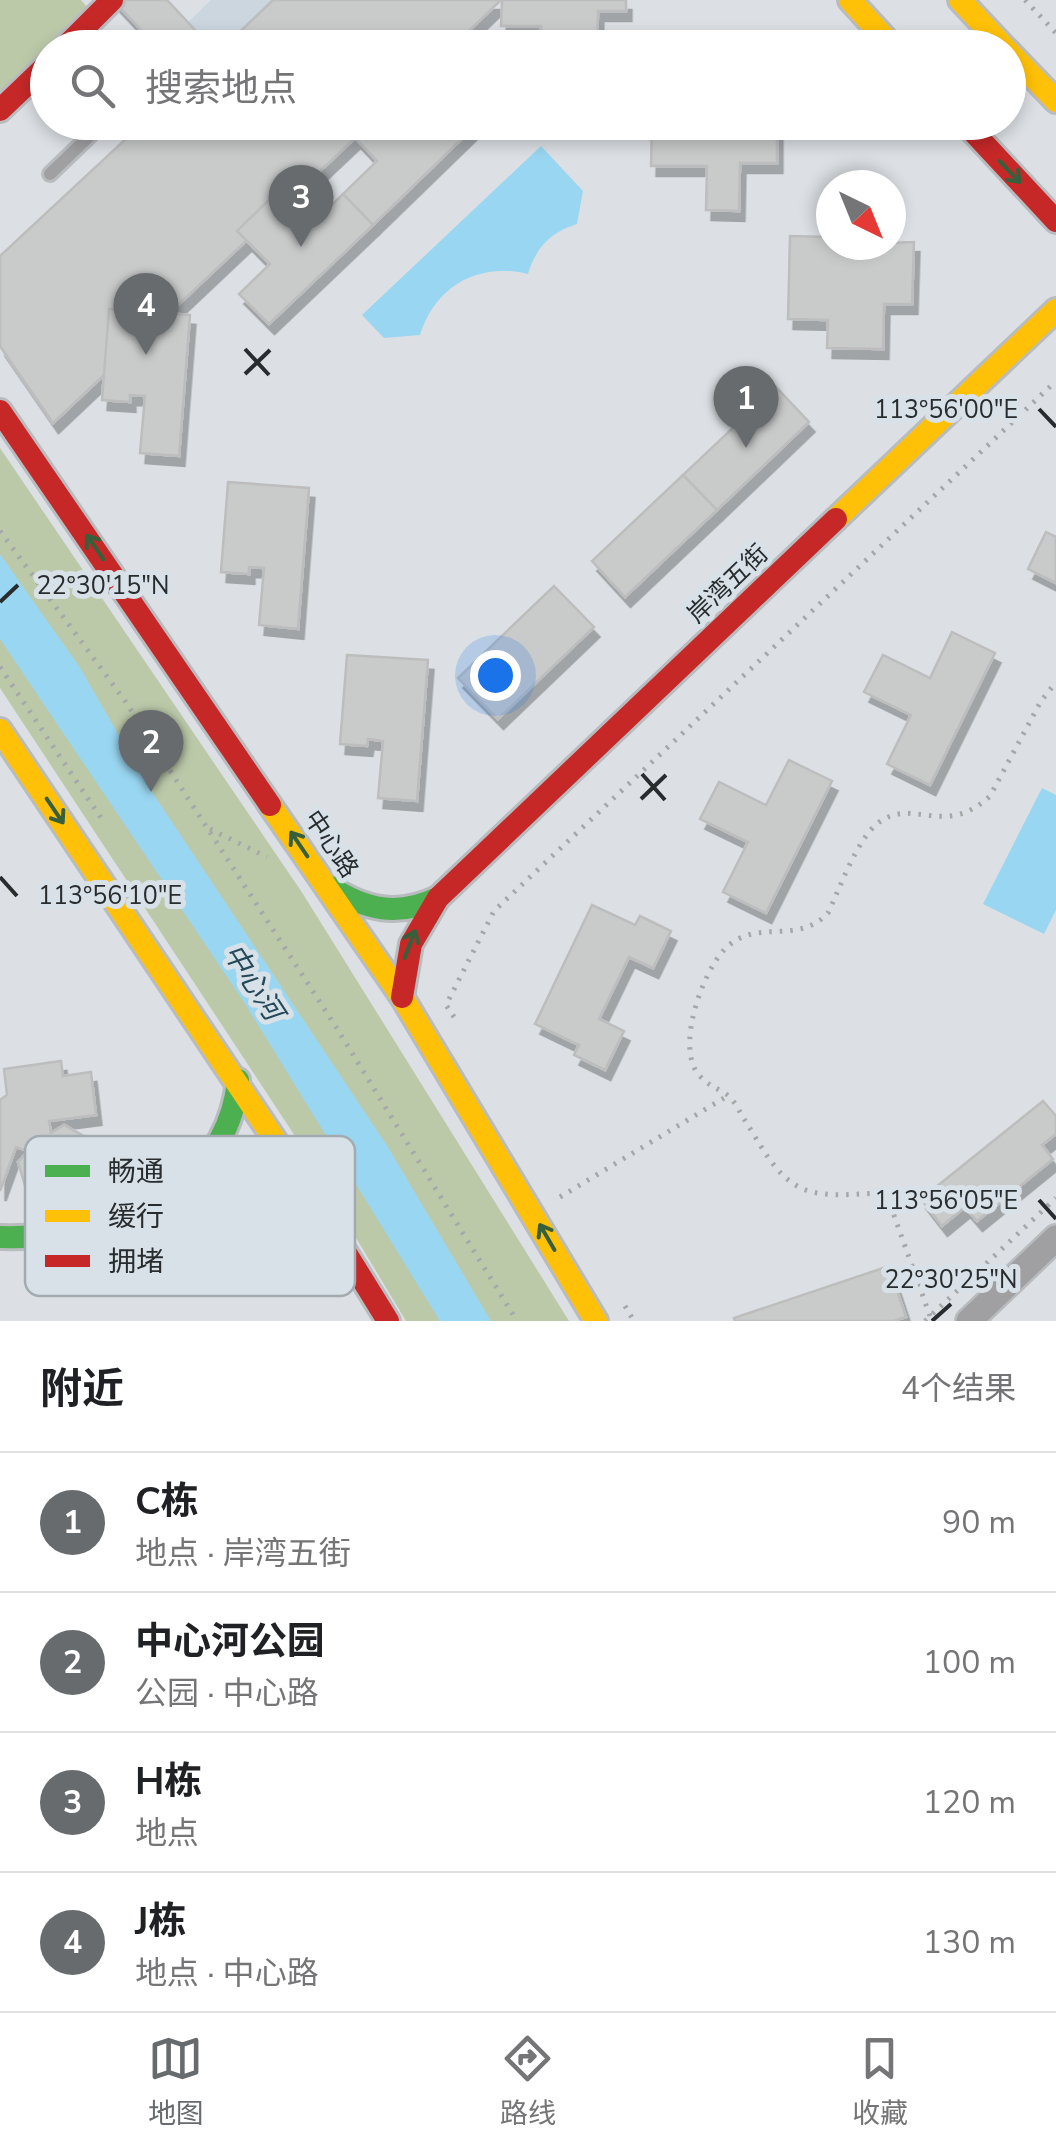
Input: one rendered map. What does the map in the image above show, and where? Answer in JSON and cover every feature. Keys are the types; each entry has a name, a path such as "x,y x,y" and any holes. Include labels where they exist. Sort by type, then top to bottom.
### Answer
{"main road":[{"path":"82,30 112,0"},
{"path":"850,0 878,30"},
{"path":"960,0 989,30"},
{"path":"1026,70 1056,102"},
{"path":"0,110 30,81"},
{"path":"981,140 1056,221"},
{"name":"岸湾五街","path":"438,898 1056,310"},
{"name":"中心路","path":"0,411 402,998 596,1321"},
{"path":"0,730 275,1136"},
{"path":"327,886 370,909 392,912 421,908 438,898"},
{"path":"402,998 404,960 410,941 438,898"},
{"path":"226,1136 233,1121 238,1080"},
{"path":"0,1238 25,1237"},
{"path":"355,1266 388,1321"}],"street":[{"path":"969,1321 1056,1238"}],"lane":[{"path":"50,174 85,140"}],"path":[{"path":"1025,0 1056,33"},
{"path":"456,1021 446,1005 494,911 1056,381"},
{"path":"0,531 125,700 336,1027 517,1321"},
{"path":"1056,682 1041,702 998,784 980,805 954,816 902,813 878,823 862,843 828,913 820,921 802,931 756,932 731,943 714,963 690,1024 688,1050 698,1074 729,1096 777,1169 798,1187 826,1196 886,1193 928,1319 1056,1198"},
{"path":"569,1212 560,1197 729,1096"},
{"path":"624,1306 634,1321"}],"shaded area":[{"path":"211,0 501,0 469,30 180,30"}],"green space":[{"path":"0,0 81,0 87,7 64,30 30,30 30,64 0,94"},
{"path":"0,448 303,894 569,1321 406,1321 355,1236 355,1136 295,1136 0,688"}],"water":[{"path":"541,146 583,191 577,224 546,242 528,274 510,271 476,275 436,303 420,335 384,338 362,315"},
{"name":"中心河","path":"0,554 79,666 150,789 388,1147 491,1321 440,1321 355,1183 355,1136 326,1136 244,1002 0,639"},
{"path":"1042,788 1056,795 1056,910 1044,934 983,904"}],"building":[{"path":"113,0 167,0 195,30 141,30"},
{"path":"273,0 501,0 470,30 242,30"},
{"path":"502,0 626,0 626,11 598,11 597,30 501,26"},
{"path":"125,140 353,140 53,423 0,346 0,256"},
{"path":"357,140 461,140 373,225 343,194 377,161"},
{"path":"652,140 777,140 777,163 740,163 739,211 706,210 707,166 651,166"},
{"path":"276,193 309,227 343,194 373,225 269,324 239,294 270,264 237,231"},
{"path":"790,236 816,237 816,260 906,260 906,242 914,242 912,304 884,304 883,349 827,348 828,320 788,319"},
{"path":"109,309 190,315 179,456 140,453 145,396 130,395 130,402 102,400"},
{"path":"776,387 809,422 717,510 683,475"},
{"path":"683,475 717,510 625,597 592,561"},
{"path":"228,482 309,488 298,629 259,625 264,568 249,567 249,574 221,572"},
{"path":"1046,532 1056,537 1056,583 1028,569"},
{"path":"554,586 594,627 498,719 458,678"},
{"path":"952,632 995,653 930,785 887,764 911,715 864,692 883,655 930,678"},
{"path":"347,655 428,660 417,801 378,798 383,741 368,739 367,746 340,744"},
{"path":"789,760 832,781 766,913 723,892 748,842 700,819 719,782 766,805"},
{"path":"592,905 635,925 640,916 671,931 653,968 629,957 599,1019 624,1031 605,1070 574,1055 579,1045 535,1024"},
{"path":"61,1061 63,1076 91,1072 96,1115 49,1121 51,1133 64,1125 84,1136 25,1136 25,1150 16,1147 0,1191 0,1100 7,1095 4,1069"},
{"path":"1043,1101 1056,1116 1056,1134 1042,1145 1053,1159 977,1221 965,1207 942,1226 921,1199"},
{"path":"25,1154 25,1186 18,1162"},
{"path":"889,1266 906,1317 893,1321 735,1321 734,1318"}],"traffic: fast":[{"path":"330,887 356,901 382,908 409,908 438,898"},
{"path":"222,1136 232,1112 238,1080"},
{"path":"0,1237 25,1236"}],"traffic: slow":[{"path":"850,0 878,30"},
{"path":"960,0 988,30"},
{"path":"1026,70 1056,101"},
{"path":"836,519 1056,310"},
{"path":"0,730 272,1136"},
{"path":"270,805 402,997 596,1321"}],"traffic: jam":[{"path":"82,30 112,0"},
{"path":"0,110 30,81"},
{"path":"981,140 1056,221"},
{"path":"0,411 270,805"},
{"path":"402,997 411,944 438,898 836,519"},
{"path":"355,1268 388,1321"}],"place":[{"name":"H栋","path":"301,247"},
{"name":"J栋","path":"146,355"},
{"name":"C栋","path":"746,448"},
{"name":"中心河公园","path":"151,792"}]}
